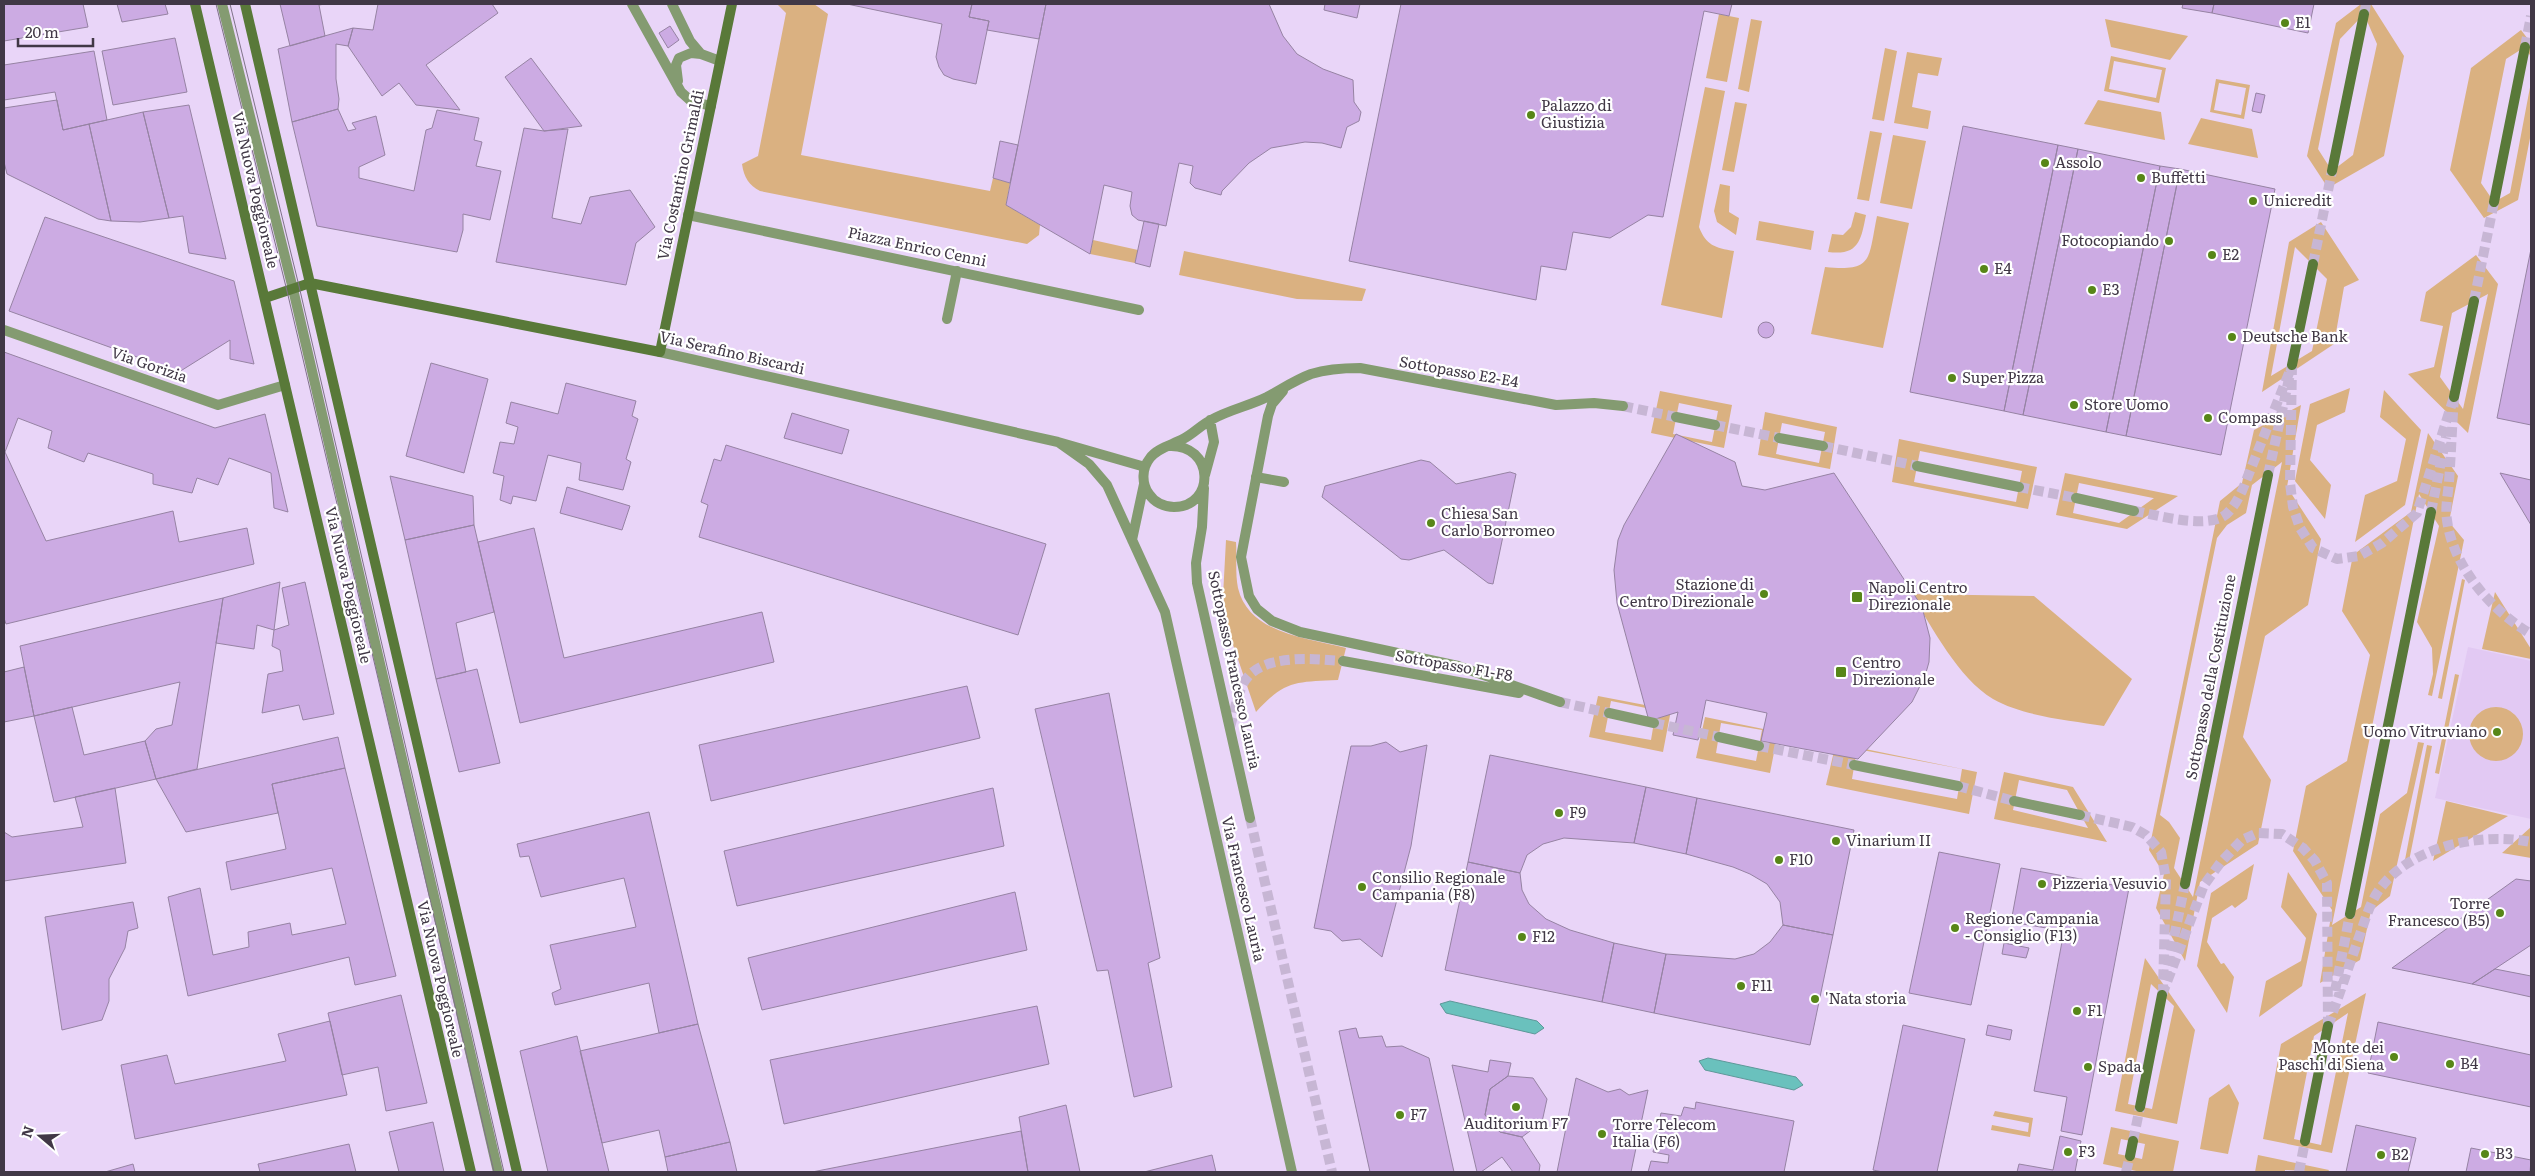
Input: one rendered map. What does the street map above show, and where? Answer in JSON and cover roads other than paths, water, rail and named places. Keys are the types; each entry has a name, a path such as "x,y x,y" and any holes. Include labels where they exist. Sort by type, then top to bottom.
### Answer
{"main road":[{"name":"Via Nuova Poggioreale","path":"195,4 471,1172"},
{"name":"Via Nuova Poggioreale","path":"245,4 517,1172"},
{"name":"Via Costantino Grimaldi","path":"660,352 732,4"},
{"path":"2332,171 2364,14"},
{"path":"2494,202 2525,47"},
{"path":"2292,365 2313,264"},
{"path":"265,298 310,283"},
{"name":"Via Serafino Biscardi","path":"310,283 660,352"},
{"path":"2454,398 2474,301"},
{"name":"Sottopasso della Costituzione","path":"2185,884 2268,475"},
{"path":"2350,914 2431,512"},
{"path":"2140,1107 2162,996"},
{"path":"2305,1141 2328,1026"},
{"path":"2130,1156 2133,1141"}],"street":[{"path":"222,4 293,289 498,1172"},
{"path":"632,4 681,92 691,101 711,106"},
{"path":"672,4 690,41 701,54"},
{"path":"681,92 676,65 678,58 691,53 701,54 720,61"},
{"name":"Piazza Enrico Cenni","path":"688,215 1139,310"},
{"path":"948,319 958,271"},
{"name":"Via Gorizia","path":"4,330 218,406 285,385"},
{"name":"Via Serafino Biscardi","path":"660,352 1058,442 1145,466"},
{"name":"Sottopasso E2-E4","path":"1168,446 1184,438 1210,420 1266,397 1312,374 1338,368 1360,368 1556,405 1623,406"},
{"path":"1284,482 1256,477 1272,404 1293,382"},
{"path":"1676,417 1715,425"},
{"path":"1144,483 1154,500 1163,506 1173,508 1193,502 1204,480 1214,442 1210,420"},
{"path":"1779,438 1823,446"},
{"name":"Via Francesco Lauria","path":"1058,442 1089,464 1106,484 1165,612 1292,1172"},
{"path":"1132,540 1144,483 1145,466 1150,457 1168,446 1186,448 1193,452 1204,467 1204,480"},
{"path":"1917,466 2019,487"},
{"name":"Sottopasso F1-F8","path":"1256,477 1241,557 1249,596 1257,609 1272,621 1300,632 1458,666 1560,702 1343,661"},
{"name":"Sottopasso Francesco Lauria","path":"1204,480 1202,527 1196,563 1197,584 1250,818"},
{"path":"2076,498 2134,511"},
{"path":"1609,713 1654,723"},
{"path":"1719,737 1759,746"},
{"path":"1854,765 1958,786"},
{"path":"2014,801 2080,815"}],"tunnel":[{"path":"2364,14 2366,4"},
{"path":"2525,47 2531,16"},
{"path":"2313,264 2332,171"},
{"path":"2474,301 2494,202"},
{"path":"2292,365 2290,483 2293,507 2300,528 2313,548 2337,559 2359,556 2382,543 2417,513 2454,397"},
{"path":"2268,475 2292,365"},
{"path":"2134,511 2189,521 2211,520 2227,514 2242,491 2289,373"},
{"path":"2454,397 2446,511 2451,537 2466,571 2477,586 2502,613 2531,634"},
{"path":"1623,406 1676,417"},
{"path":"1715,425 1779,438"},
{"path":"2431,512 2446,437"},
{"path":"1823,446 1917,466"},
{"path":"2019,487 2076,498"},
{"path":"1230,727 1242,686 1249,675 1260,667 1287,660 1317,659 1343,661"},
{"path":"1560,702 1609,713"},
{"path":"1654,723 1719,737"},
{"path":"1759,746 1854,765"},
{"path":"1958,786 2014,801"},
{"path":"2080,815 2132,827 2146,835 2161,852 2166,879 2163,988"},
{"path":"1250,818 1332,1172"},
{"path":"2162,995 2204,885 2221,862 2242,840 2258,833 2282,834 2303,848 2315,861 2327,883 2328,1026"},
{"path":"2328,1026 2375,896 2392,875 2428,853 2469,841 2511,839 2531,842"},
{"path":"2162,995 2185,884"},
{"path":"2335,991 2350,914"},
{"path":"2133,1141 2140,1107"},
{"path":"2299,1172 2305,1141"},
{"path":"2126,1172 2130,1156"}],"tram line":[{"path":"216,4 287,291 494,1172"},
{"path":"230,4 299,286 504,1172"}],"place":[{"name":"E1","path":"2285,23"},
{"name":"Palazzo di Giustizia","path":"1531,115"},
{"name":"Assolo","path":"2045,163"},
{"name":"Buffetti","path":"2141,178"},
{"name":"Unicredit","path":"2253,201"},
{"name":"Fotocopiando","path":"2169,241"},
{"name":"E2","path":"2212,255"},
{"name":"E4","path":"1984,269"},
{"name":"E3","path":"2092,290"},
{"name":"Deutsche Bank","path":"2232,337"},
{"name":"Super Pizza","path":"1952,378"},
{"name":"Store Uomo","path":"2074,405"},
{"name":"Compass","path":"2208,418"},
{"name":"Chiesa San Carlo Borromeo","path":"1431,523"},
{"name":"Stazione di Centro Direzionale","path":"1764,594"},
{"name":"Napoli Centro Direzionale","path":"1857,597"},
{"name":"Centro Direzionale","path":"1841,672"},
{"name":"Uomo Vitruviano","path":"2497,732"},
{"name":"F9","path":"1559,813"},
{"name":"Vinarium II","path":"1836,841"},
{"name":"F10","path":"1779,860"},
{"name":"Pizzeria Vesuvio","path":"2042,884"},
{"name":"Consilio Regionale Campania (F8)","path":"1362,887"},
{"name":"Torre Francesco (B5)","path":"2500,913"},
{"name":"Regione Campania - Consiglio (F13)","path":"1955,928"},
{"name":"F12","path":"1522,937"},
{"name":"F11","path":"1741,986"},
{"name":"'Nata storia","path":"1815,999"},
{"name":"F1","path":"2077,1011"},
{"name":"Monte dei Paschi di Siena","path":"2394,1057"},
{"name":"B4","path":"2450,1064"},
{"name":"Spada","path":"2088,1067"},
{"name":"Auditorium F7","path":"1516,1107"},
{"name":"F7","path":"1400,1115"},
{"name":"Torre Telecom Italia (F6)","path":"1602,1134"},
{"name":"F3","path":"2068,1152"},
{"name":"B3","path":"2485,1154"},
{"name":"B2","path":"2381,1155"}]}
